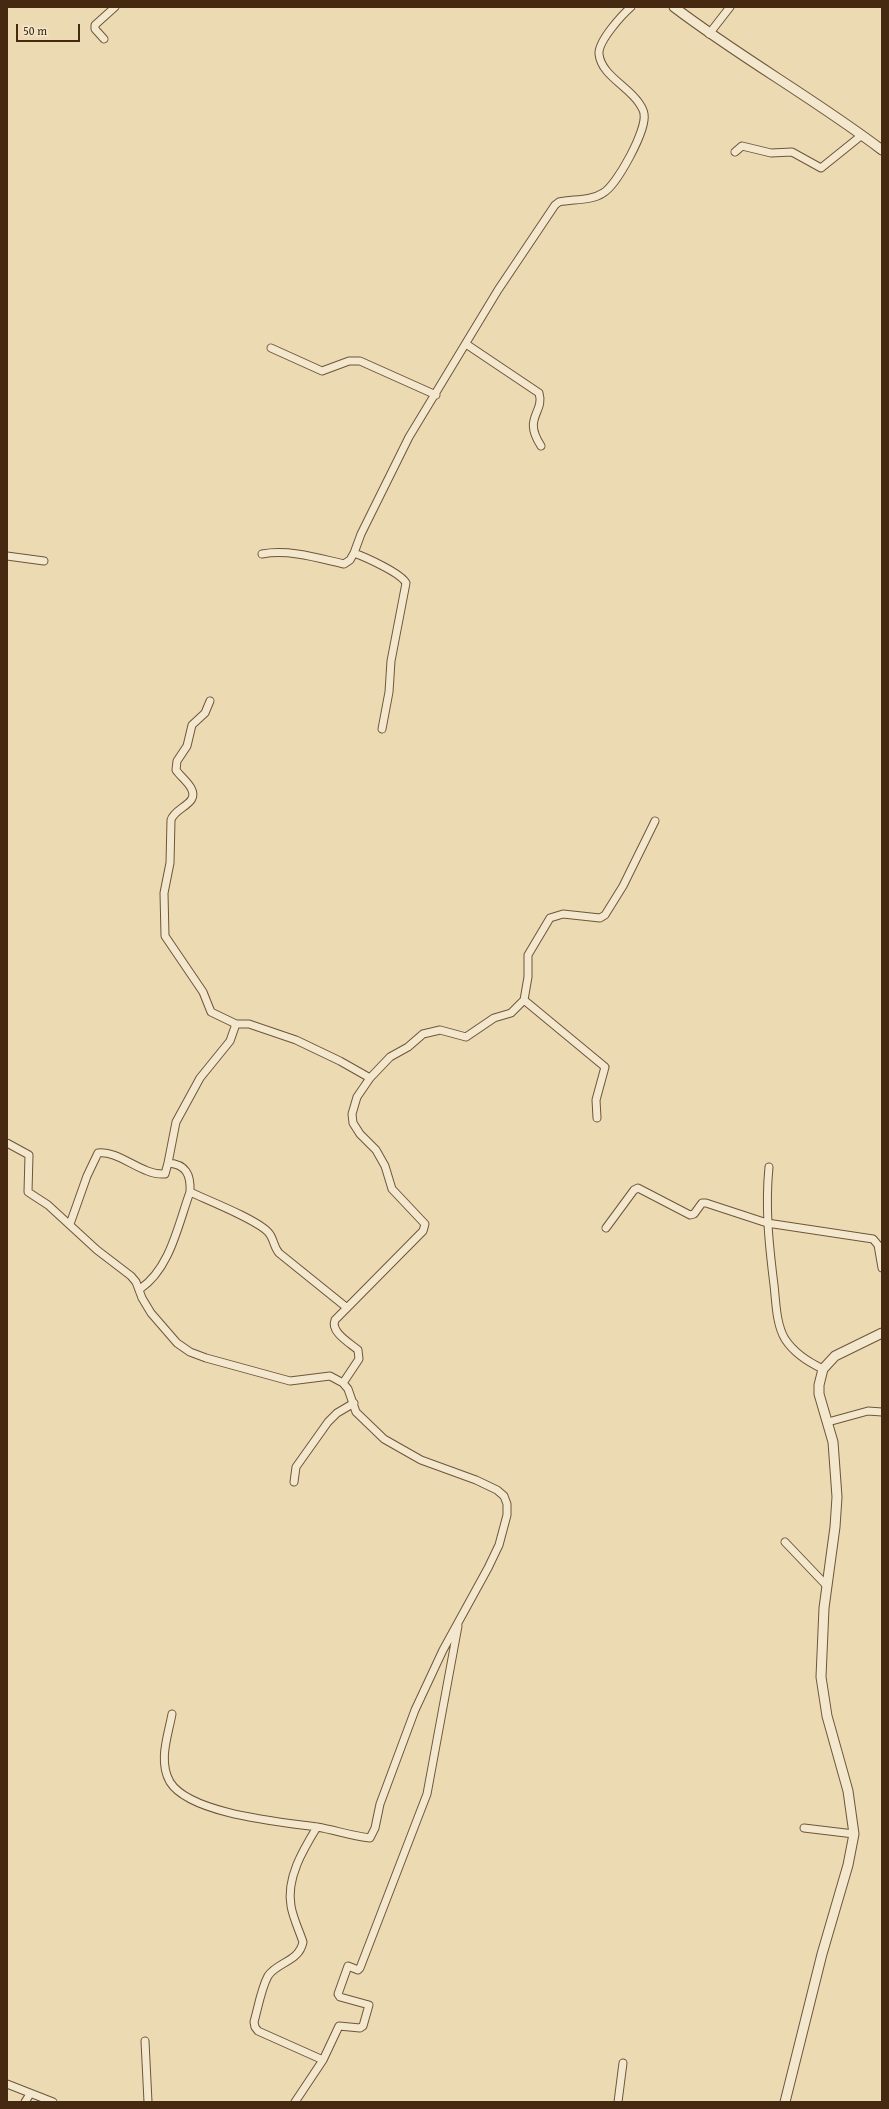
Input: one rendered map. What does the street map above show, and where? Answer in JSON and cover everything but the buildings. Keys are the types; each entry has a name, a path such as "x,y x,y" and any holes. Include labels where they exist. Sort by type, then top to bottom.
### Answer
{"street":[{"path":"104,39 95,29 95,25 115,7"},
{"path":"262,554 282,552 309,556 344,564 350,560 361,534 410,437 498,290 555,205 559,202 595,197 603,194 617,180 630,155 643,124 644,114 638,102 602,64 599,53 604,40 631,7"},
{"path":"674,7 709,34 826,109 882,150"},
{"path":"709,34 730,7"},
{"path":"735,152 742,146 771,153 792,152 821,168 862,135"},
{"path":"466,344 539,393 540,401 533,424 533,430 541,446"},
{"path":"271,348 322,371 349,361 360,361 436,395"},
{"path":"354,553 392,571 404,578 406,583 391,661 389,692 382,729"},
{"path":"7,556 44,561"},
{"path":"210,701 205,712 192,725 186,749 179,757 176,766 176,770 190,787 193,794 191,800 174,814 171,820 170,863 164,893 164,931 175,953 204,992 211,1012 236,1024 249,1024 296,1040 340,1061 370,1078"},
{"path":"343,1383 359,1359 360,1355 358,1350 333,1327 337,1316 423,1231 425,1224 392,1189 385,1166 376,1150 360,1134 353,1123 352,1114 358,1097 370,1078 390,1057 408,1047 423,1034 440,1030 466,1037 494,1018 511,1013 524,1000 528,977 528,955 550,918 563,914 600,918 605,915 623,886 655,821"},
{"path":"524,1000 606,1067 596,1100 597,1118"},
{"path":"70,1224 87,1176 98,1153 113,1156 156,1174 166,1174 179,1117 200,1078 230,1041 236,1024"},
{"path":"7,1143 29,1155 28,1192 48,1205 97,1250 131,1276 140,1289 142,1298 151,1314 177,1343 190,1352 206,1358 290,1381 330,1376 343,1383 348,1389 356,1412 384,1439 420,1460 476,1480 497,1490 504,1496 507,1504 507,1515 499,1544 488,1568 459,1618 434,1667 409,1725 380,1804 372,1837 318,1827 254,1818 191,1801 178,1792 170,1781 163,1758 172,1714"},
{"path":"140,1289 149,1283 169,1252 190,1192 187,1172 182,1166 168,1163"},
{"path":"769,1167 766,1193 767,1223 778,1314 785,1338 796,1353 823,1369"},
{"path":"606,1228 634,1190 638,1188 647,1191 690,1215 694,1214 702,1203 706,1203 767,1223 873,1239 878,1245 882,1268"},
{"path":"190,1192 260,1226 272,1237 273,1245 279,1253 346,1307"},
{"path":"785,2102 822,1954 850,1859 854,1834 848,1791 827,1716 821,1677 822,1631 826,1584 835,1527 837,1497 833,1442 818,1394 823,1369 835,1356 882,1333"},
{"path":"294,1482 296,1467 328,1422 337,1413 354,1403"},
{"path":"828,1422 868,1410 882,1412"},
{"path":"785,1542 826,1584"},
{"path":"295,2102 323,2060 339,2026 362,2028 369,2006 368,2004 340,1997 338,1994 348,1966 358,1970 360,1968 427,1794 459,1618"},
{"path":"318,1827 292,1878 290,1893 291,1907 303,1942 302,1948 285,1965 270,1974 254,2022 258,2031 323,2060"},
{"path":"804,1828 854,1834"},
{"path":"145,2041 148,2102"},
{"path":"618,2102 623,2063"},
{"path":"7,2084 53,2102"},
{"path":"25,2102 30,2094"}]}
